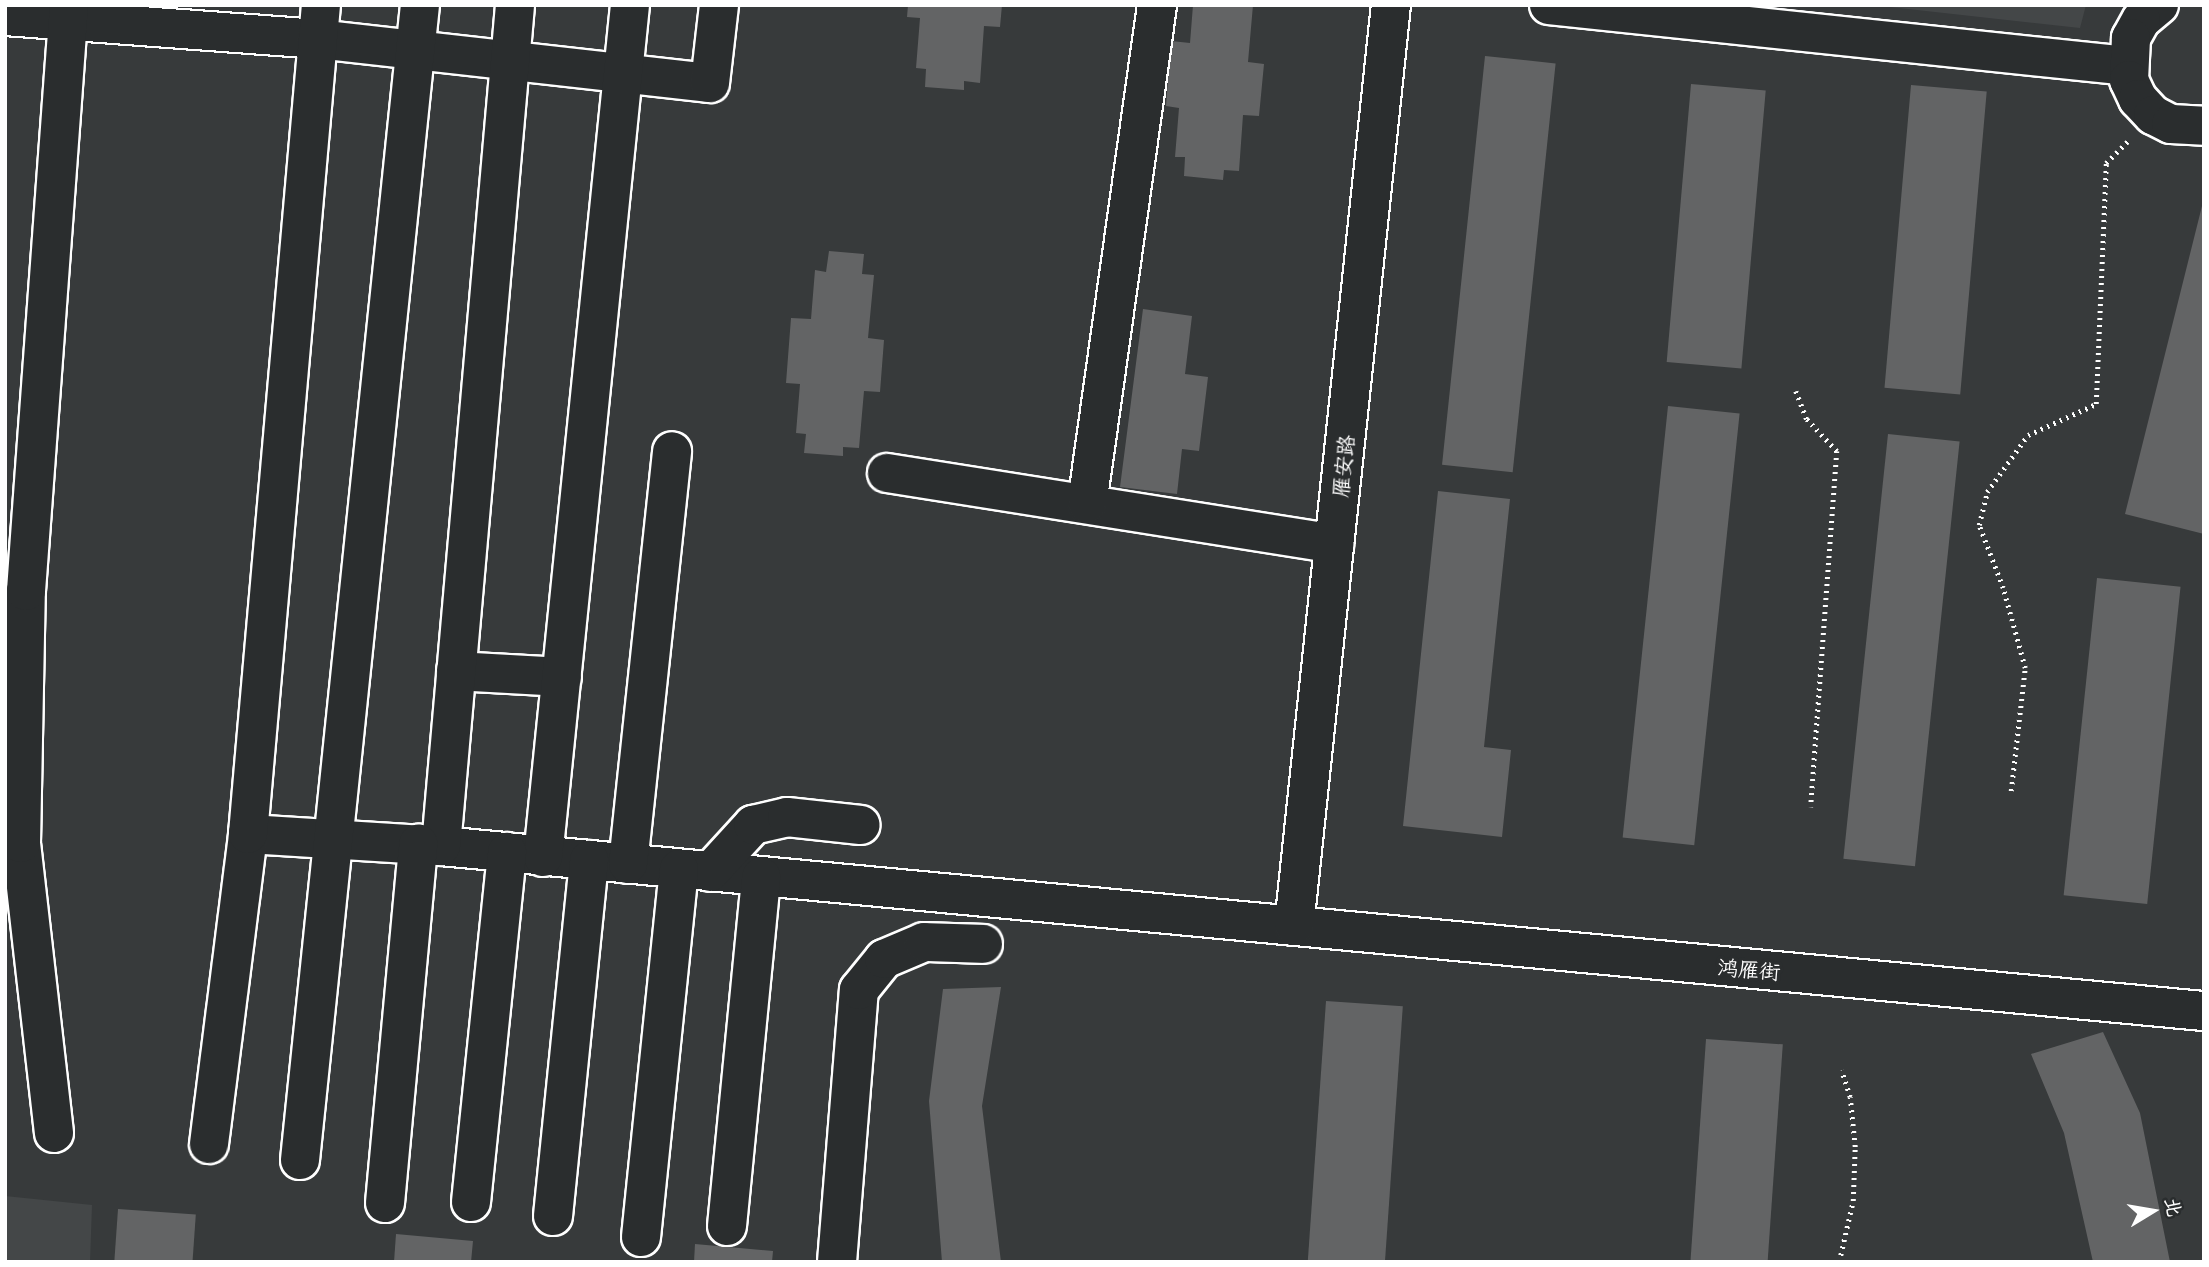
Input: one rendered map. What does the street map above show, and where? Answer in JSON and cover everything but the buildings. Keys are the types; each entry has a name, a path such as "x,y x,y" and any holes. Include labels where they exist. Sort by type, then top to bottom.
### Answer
{"street":[{"path":"300,1160 420,5"},
{"path":"385,1203 430,845 456,671 515,5"},
{"path":"471,1202 525,855 562,677 630,5"},
{"path":"5,16 68,13 319,22 416,52 509,64 710,83 719,5"},
{"path":"1087,504 1157,5"},
{"name":"雁安路","path":"1294,926 1391,5"},
{"path":"2159,5 2141,20 2131,38 2127,66 2138,99 2152,115 2171,124 2204,126"},
{"path":"1561,6 2127,66"},
{"path":"54,1133 14,802 26,591 68,13"},
{"path":"209,1144 248,834 319,22"},
{"path":"628,864 672,451"},
{"path":"887,473 1334,544"},
{"path":"456,671 562,677"},
{"path":"641,1237 694,870 752,825 788,817 861,825"},
{"name":"鸿雁街","path":"248,834 334,837 430,845 2204,1011"},
{"path":"553,1216 589,860"},
{"path":"727,1226 761,877"},
{"path":"837,1262 859,990 884,959 924,942 983,944"}],"path":[{"path":"2011,792 2025,668 2003,588 1979,526 1987,492 2028,435 2096,404 2106,163 2152,115"},
{"path":"1796,391 1807,419 1837,451 1811,807"},
{"path":"1839,1262 1853,1201 1855,1147 1850,1097 1841,1070"},
{"path":"1485,1255 1485,1262"}],"shaded area":[{"path":"1872,5 2086,5 2080,28"},
{"path":"5,1196 92,1205 90,1262 5,1262"}]}
